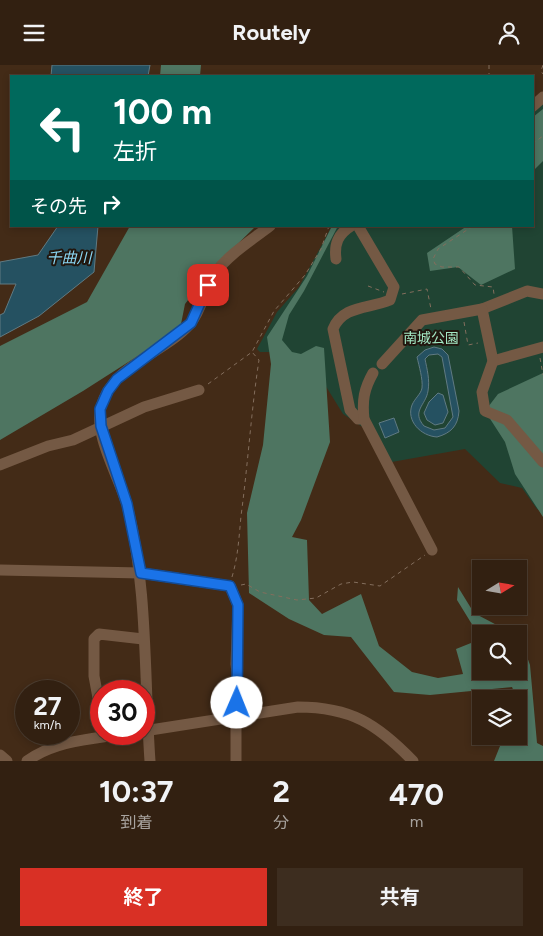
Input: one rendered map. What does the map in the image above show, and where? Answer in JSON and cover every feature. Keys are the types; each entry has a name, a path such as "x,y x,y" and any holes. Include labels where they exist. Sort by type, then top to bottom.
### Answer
{"street":[{"path":"144,680 141,573 127,504 101,426 100,409 108,391 117,379 191,323 215,273 233,255 269,227"},
{"path":"336,259 334,245 344,231 350,227"},
{"path":"359,227 399,294 382,303 348,311 336,321 333,329 350,410 358,419 364,419"},
{"path":"382,364 422,320 482,309 527,291 543,294"},
{"path":"482,309 493,361 482,392 485,411 507,420 543,462"},
{"path":"493,361 541,352"},
{"path":"374,373 364,391 362,400 364,419 432,550"},
{"path":"0,465 48,446 73,439 144,407 199,390"},
{"path":"0,570 141,573 230,586 238,605 236,664 239,690 236,716 236,761"},
{"path":"95,680 94,639 99,633 143,639"},
{"path":"155,729 298,707 338,710 372,724 413,761"},
{"path":"27,761 56,747 90,739"},
{"path":"148,745 150,761"},
{"path":"0,755 7,761"}],"path":[{"path":"543,65 541,71 543,74"},
{"path":"199,390 252,352 274,311 305,275 321,249 329,227"},
{"path":"471,227 438,249 433,259 435,264 442,267 463,269 475,285 493,287"},
{"path":"368,285 399,294 427,289 429,299"},
{"path":"465,329 468,345 489,341"},
{"path":"252,352 259,360 249,424 246,483 236,563 230,586 246,584 260,592 297,600 316,598 341,584 353,582 380,586 432,550"},
{"path":"541,352 543,375"}],"green space":[{"path":"161,65 201,65 200,75 160,75"},
{"name":"南城公園","path":"543,103 543,513 537,509 522,488 500,483 465,449 386,463 370,432 343,414 314,367 276,352 260,352 257,349 277,312 299,287 331,227 534,227 534,110"},
{"path":"543,109 543,161 534,170 534,116"},
{"path":"129,227 255,227 212,269 185,304 180,329 83,391 0,440 0,346 87,302"},
{"path":"332,227 337,227 304,291 289,315 282,340 292,352 301,354 316,346 324,348 330,442 301,520 292,537 307,540 309,600 322,614 361,594 379,646 412,672 438,678 463,674 456,649 472,643 472,680 527,680 527,657 530,665 537,743 543,746 543,761 494,761 500,745 527,745 527,690 513,690 512,687 430,695 394,692 351,637 324,635 289,619 249,593 247,513 263,445 271,364 267,337 307,276"},
{"path":"466,227 512,227 515,269 481,285 458,267 430,271 427,253"},
{"path":"543,373 543,517 515,474 505,442 485,411 498,394"},
{"path":"458,587 472,610 472,615 478,615 497,625 472,625 457,600"}],"water":[{"path":"52,65 150,65 148,75 51,75"},
{"name":"千曲川","path":"57,227 98,227 94,272 39,316 0,337 0,315 4,313 16,284 0,284 0,262 38,255"},
{"path":"434,347 442,349 448,355 459,411 453,428 437,437 420,431 411,417 412,405 422,388 417,357 425,350","holes":["438,354 442,357 453,417 445,428 434,430 424,426 420,421 419,412 429,387 425,359 429,355"]},
{"path":"438,393 443,395 448,412 443,423 435,425 427,420 424,413 429,402"},
{"path":"394,418 399,432 385,438 379,423"}],"route":[{"path":"208,285 191,323 117,379 108,391 100,409 101,426 114,470 127,504 141,573 230,586 238,605 236,664 239,690 237,703"}]}
